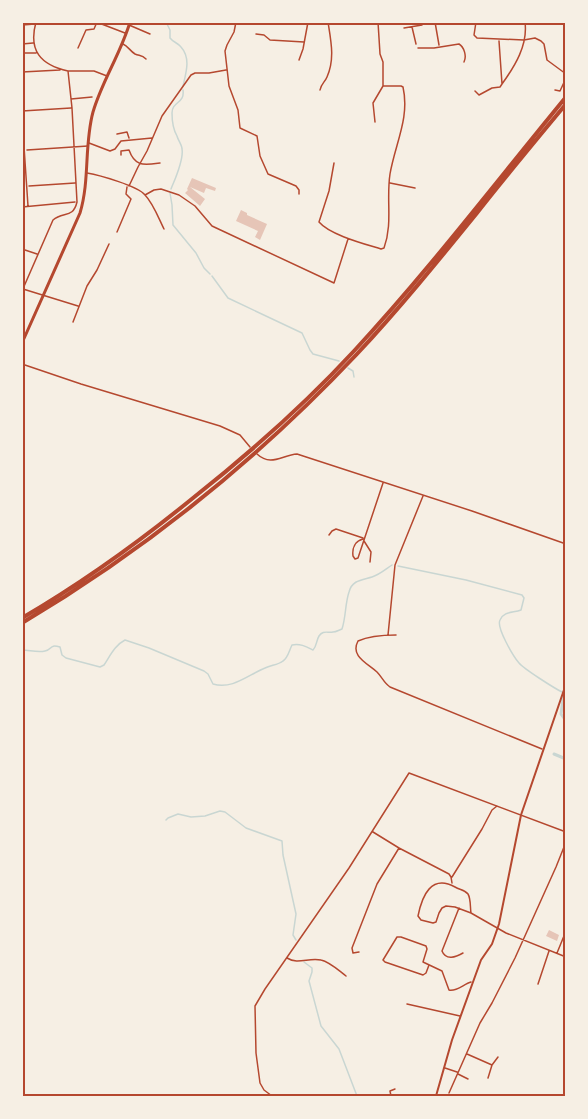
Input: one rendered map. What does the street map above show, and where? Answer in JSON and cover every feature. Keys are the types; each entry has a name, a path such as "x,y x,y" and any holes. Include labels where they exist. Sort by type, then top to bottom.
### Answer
{"highway":[{"path":"22,618 128,549 279,427 353,352 400,299 566,97"},
{"path":"22,623 113,565 168,524 226,478 289,422 404,303 566,104"}],"main road":[{"path":"22,343 80,213 93,114 130,24"},
{"path":"436,1096 481,960 492,944 498,928 521,815 565,687"}],"street":[{"path":"78,48 86,30 93,30 98,22 127,34"},
{"path":"236,22 226,48 229,89 238,110 240,128 257,136 260,156 268,174 296,186 299,194"},
{"path":"299,60 309,22"},
{"path":"320,90 327,77 332,56 332,39 328,22"},
{"path":"375,122 373,103 383,86 383,62 380,54 378,22"},
{"path":"435,22 440,46"},
{"path":"476,22 474,35 477,38 541,41 544,44 547,60 566,74"},
{"path":"22,25 36,23 34,43 37,52 44,61 52,66 68,71"},
{"path":"130,24 150,34"},
{"path":"475,91 479,95 493,87 500,87 516,64 527,31 526,24"},
{"path":"404,28 422,25"},
{"path":"412,26 416,44"},
{"path":"256,34 264,35 270,40 304,42"},
{"path":"498,40 502,84"},
{"path":"22,44 34,43"},
{"path":"123,44 146,59"},
{"path":"418,48 460,44 465,54 464,62"},
{"path":"22,53 37,52"},
{"path":"22,72 94,70 108,76"},
{"path":"117,232 131,199 126,194 128,186 162,116 193,74 227,70"},
{"path":"68,71 77,202 74,211 53,220 23,290 79,306"},
{"path":"555,90 560,91 566,78"},
{"path":"334,163 320,222 328,230 381,249 384,248 390,224 389,183 404,122 405,100 403,87 383,86"},
{"path":"488,90 491,94"},
{"path":"70,99 92,97"},
{"path":"22,111 72,108"},
{"path":"22,117 28,206"},
{"path":"117,134 127,132 129,139"},
{"path":"25,150 89,144 110,151 115,149 120,142 129,139 153,138"},
{"path":"121,154 121,152 130,150 132,159 140,164 160,163"},
{"path":"86,173 99,175 145,195 164,229"},
{"path":"27,186 76,183"},
{"path":"389,183 415,189"},
{"path":"145,195 161,189 179,195 195,206 212,226 334,283 349,238"},
{"path":"22,207 77,202"},
{"path":"73,322 87,286 109,244"},
{"path":"22,249 38,254"},
{"path":"22,364 220,426 240,435 250,447"},
{"path":"257,454 268,461 297,454 566,544"},
{"path":"363,539 354,546 355,559 358,558 384,482"},
{"path":"388,635 394,567 423,495"},
{"path":"329,535 336,529 363,539 371,552 370,562"},
{"path":"396,635 362,639 355,646 360,658 378,673 384,683 543,749"},
{"path":"272,1096 262,1088 259,1079 255,1009 265,989 372,832 409,773 566,832"},
{"path":"453,885 452,877 492,810 498,806"},
{"path":"372,832 452,877"},
{"path":"449,1093 480,1023 523,940 566,842"},
{"path":"359,952 352,953 352,948 380,879 399,848"},
{"path":"471,913 469,895 465,891 453,885 440,883 432,887 422,901 418,918 433,923 442,908 449,906 459,908 523,940 566,957"},
{"path":"459,908 442,951 444,956 449,958 464,953"},
{"path":"557,954 566,931"},
{"path":"429,965 426,974 423,975 383,960 399,936 426,946 423,962 439,969 444,973 450,991 473,982"},
{"path":"538,984 549,951"},
{"path":"287,958 295,962 311,959 323,961 346,976"},
{"path":"407,1004 461,1017"},
{"path":"466,1054 492,1065"},
{"path":"488,1078 492,1065 498,1057"},
{"path":"444,1068 468,1079"},
{"path":"391,1096 390,1091 395,1089"}],"building":[{"path":"192,178 216,188 215,191 206,188 204,193 190,187 205,199 200,206 185,193"},
{"path":"241,210 267,224 260,240 255,237 258,231 236,221"},
{"path":"549,930 559,935 557,941 546,936"}],"waterway":[{"path":"166,22 170,30 170,38 180,46 186,56 187,66 183,86"},
{"path":"171,189 182,158 172,113 174,106 182,98 183,90"},
{"path":"170,193 173,225 210,274"},
{"path":"212,276 228,298 302,333 313,354 339,361"},
{"path":"348,368 353,371 354,377"},
{"path":"22,650 42,652 57,646 66,658 100,667 125,640 204,671 213,684 227,685 281,662 286,658 292,645 301,645 313,650 322,633 342,629 352,585 377,575 392,565"},
{"path":"398,566 466,580 522,595 524,598 521,610 506,614 500,620 503,635 519,663 562,692"},
{"path":"564,692 561,714 566,721"},
{"path":"554,754 566,759"},
{"path":"166,820 178,814 191,817 205,816 220,811 225,812 246,828 282,841 296,914 293,935 296,940"},
{"path":"304,962 312,968 309,981 321,1026 339,1049 357,1096"}]}
